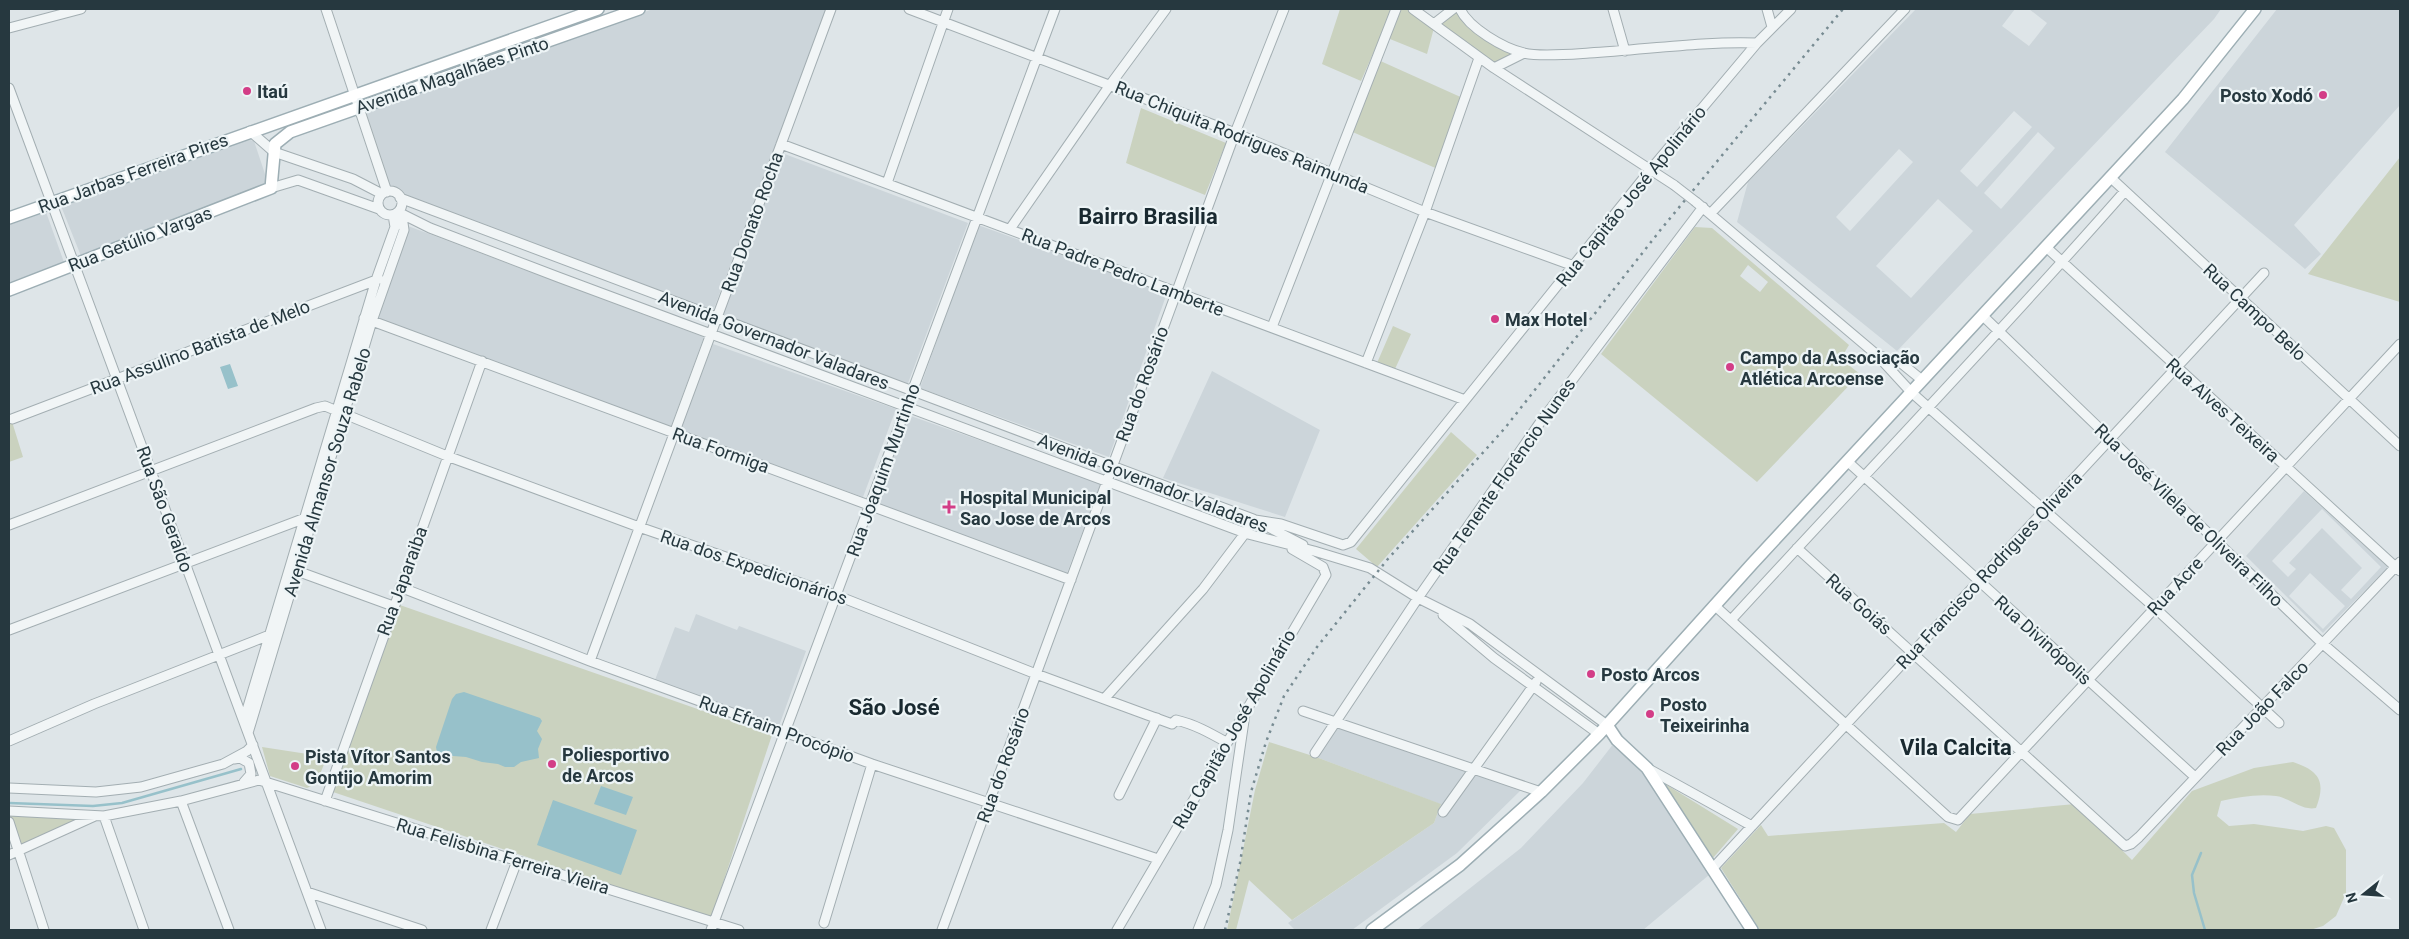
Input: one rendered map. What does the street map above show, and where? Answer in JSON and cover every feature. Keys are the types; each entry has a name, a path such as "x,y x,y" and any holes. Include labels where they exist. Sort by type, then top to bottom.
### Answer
{"main road":[{"name":"Avenida Magalhães Pinto","path":"254,130 598,9"},
{"name":"Avenida Magalhães Pinto","path":"274,152 275,144 290,132 639,9"},
{"path":"1372,930 1460,865 1541,792 1599,734 1714,605 2183,100 2255,9"},
{"path":"520,36 525,49"},
{"name":"Rua Jarbas Ferreira Pires","path":"9,218 254,130"},
{"path":"271,188 274,152"},
{"name":"Rua Getúlio Vargas","path":"9,290 271,188"},
{"path":"1607,725 1617,740 1647,768 1752,930"},
{"path":"1599,734 1617,740"}],"street":[{"path":"9,28 81,9"},
{"path":"326,9 384,193"},
{"name":"Rua Donato Rocha","path":"590,661 831,9"},
{"name":"Rua Chiquita Rodrigues Raimunda","path":"909,9 1235,133 1331,171 1425,212 1574,266"},
{"path":"887,183 948,9"},
{"name":"Rua Joaquim Murtinho","path":"713,926 838,596 906,407 1055,9"},
{"path":"1010,229 1110,85 1166,9"},
{"name":"Rua do Rosário","path":"942,930 1235,133 1284,9"},
{"path":"1272,327 1331,171 1396,9"},
{"path":"1413,9 1435,23 1479,58 1674,185 1711,213 1877,355 1911,392 2155,608 2279,723"},
{"path":"1435,23 1452,9"},
{"path":"1460,9 1465,20 1476,29 1524,53"},
{"path":"1612,9 1625,51"},
{"path":"1766,9 1772,27"},
{"name":"Rua Capitão José Apolinário","path":"1255,520 1281,524 1343,545 1351,542 1650,169 1757,43 1791,9"},
{"path":"1711,213 1906,9"},
{"path":"1494,68 1524,53 1625,51 1703,43 1757,43"},
{"path":"1366,362 1425,212 1479,58"},
{"name":"Rua São Geraldo","path":"9,88 321,930"},
{"path":"254,130 274,152 353,179 384,193 397,194 400,198 401,208 396,213 383,213 379,209 379,199 384,193"},
{"name":"Rua Padre Pedro Lamberte","path":"781,144 1465,400"},
{"name":"Rua Campo Belo","path":"2110,177 2240,300 2400,446"},
{"name":"Rua Getúlio Vargas","path":"271,188 298,180 379,209"},
{"path":"1731,620 1999,332 2126,191"},
{"name":"Avenida Governador Valadares","path":"400,198 1255,520 1314,551"},
{"name":"Rua Tenente Florêncio Nunes","path":"1315,753 1418,598 1539,424 1700,204"},
{"name":"Avenida Governador Valadares","path":"396,213 558,277 1244,533 1370,568 1418,598 1470,624 1607,725"},
{"name":"Avenida Almansor Souza Rabelo","path":"368,319 388,276 404,230 403,223 396,213"},
{"name":"Avenida Almansor Souza Rabelo","path":"248,734 314,514 368,319 376,280 395,227 396,213"},
{"name":"Rua Alves Teixeira","path":"2046,247 2285,467 2399,567"},
{"path":"558,277 564,261"},
{"name":"Rua Francisco Rodrigues Oliveira","path":"1713,868 2264,272"},
{"name":"Rua Assulino Batista de Melo","path":"12,419 388,276"},
{"name":"Rua José Vilela de Oliveira Filho","path":"1982,316 2322,644 2400,710"},
{"name":"Rua Formiga","path":"368,319 1071,580"},
{"name":"Rua Acre","path":"1846,724 1948,817 1954,820 1959,819 2400,344"},
{"path":"1877,355 1902,363 1922,380"},
{"name":"Rua Japaraiba","path":"325,801 446,456 482,361"},
{"name":"Rua dos Expedicionários","path":"9,525 325,406 446,456 639,527 838,596 1036,674 1172,724 1176,720 1203,729 1226,742"},
{"name":"Avenida Almansor Souza Rabelo","path":"244,720 304,518 341,413"},
{"name":"Rua Divinópolis","path":"1847,461 2087,681 2196,777"},
{"path":"9,630 314,514"},
{"path":"1105,698 1202,589 1255,520"},
{"name":"Rua Capitão José Apolinário","path":"1117,930 1218,755 1326,576 1322,566 1284,544"},
{"name":"Rua Goiás","path":"1796,548 2022,751 2120,843"},
{"name":"Rua João Falco","path":"2120,843 2125,846 2131,844 2322,644 2399,567"},
{"path":"297,571 393,606"},
{"name":"Rua Efraim Procópio","path":"400,587 590,661 872,764 1158,859"},
{"path":"1714,605 1846,724"},
{"name":"Avenida Governador Valadares","path":"1433,606 1494,658 1599,734"},
{"path":"9,741 94,704 220,656 279,630"},
{"path":"1443,812 1540,675"},
{"path":"1198,930 1216,884 1228,830 1246,709"},
{"path":"1303,711 1541,792"},
{"path":"1119,795 1157,718"},
{"path":"231,761 253,745"},
{"path":"1218,755 1225,754 1232,757 1235,774"},
{"path":"9,788 96,792 141,787 240,758 245,760 252,768 249,779 237,785"},
{"path":"824,923 872,764"},
{"path":"1647,768 1752,826"},
{"name":"Rua Felisbina Ferreira Vieira","path":"100,816 181,801 254,780 517,861 713,926 739,930"},
{"path":"181,801 229,930"},
{"path":"9,811 100,816"},
{"path":"9,855 100,816"},
{"path":"100,816 144,930"},
{"path":"9,822 44,930"},
{"path":"491,930 517,861"},
{"path":"307,892 422,930"}],"shaded area":[{"path":"653,9 827,9 713,311 389,191 363,112"},
{"path":"1916,9 2015,9 2002,26 2029,46 2047,23 2029,9 2221,9 2214,19 1897,351 1737,222 1748,182","holes":["2014,111 2032,127 1977,187 1960,171","2038,132 2055,148 2001,209 1984,193","1899,149 1913,162 1850,231 1836,217","1938,199 1973,231 1911,298 1876,266"]},
{"path":"2277,9 2400,9 2400,105 2294,225 2321,254 2305,269 2165,152"},
{"path":"250,140 254,141 268,183 81,256 61,206 134,181 214,149"},
{"path":"782,153 968,223 907,386 722,316"},
{"path":"46,212 65,265 9,287 9,225"},
{"path":"978,225 1167,293 1109,457 920,388"},
{"path":"408,226 704,337 670,429 375,317"},
{"path":"713,344 896,409 863,497 679,430"},
{"path":"1212,371 1320,430 1285,517 1163,478"},
{"path":"908,415 1101,483 1067,573 877,504"},
{"path":"2304,491 2388,567 2323,633 2246,556","holes":["2322,509 2381,567 2351,599 2341,590 2362,568 2322,528 2289,563 2296,569 2288,577 2272,561","2310,573 2345,606 2323,629 2289,596"]},
{"path":"696,614 737,630 739,626 806,651 779,726 655,680 675,627 689,632"},
{"path":"1335,724 1467,772 1441,807 1440,804 1316,757"},
{"path":"1614,743 1648,775 1709,875 1643,930 1417,930 1521,848 1583,783"},
{"path":"1473,773 1522,789 1457,853 1352,930 1295,930 1288,923 1434,823 1438,812 1447,815"}],"green space":[{"path":"1340,9 1392,10 1361,81 1322,64"},
{"path":"1396,9 1407,9 1435,23 1460,9 1467,21 1524,53 1494,68 1435,24 1427,54 1385,37"},
{"path":"1376,59 1465,99 1440,170 1348,130"},
{"path":"1141,108 1226,143 1205,195 1126,163"},
{"path":"2400,157 2400,302 2308,274"},
{"path":"1695,227 1712,228 1849,345 1843,355 1846,363 1860,374 1757,482 1601,354","holes":["1748,265 1768,282 1760,292 1740,276"]},
{"path":"1393,326 1411,334 1395,369 1377,363"},
{"path":"9,412 23,457 9,462"},
{"path":"1451,432 1477,455 1377,567 1356,549"},
{"name":"Poliesportivo de Arcos","path":"397,604 772,735 711,919 333,792"},
{"path":"1269,742 1316,757 1441,804 1434,823 1292,920 1249,880 1236,930 1227,930 1255,790"},
{"name":"Pista Vítor Santos Gontijo Amorim","path":"262,747 327,757 316,784 307,788 270,776"},
{"path":"2293,762 2309,769 2318,779 2320,791 2316,808 2305,808 2276,796 2241,797 2221,801 2217,816 2229,826 2254,824 2303,831 2326,826 2334,828 2346,850 2346,893 2336,916 2323,926 2310,930 1760,930 1721,868 1761,825 1768,836 1944,823 1956,832 1970,814 2075,804 2132,860 2192,791 2254,768"},
{"path":"1662,782 1738,829 1713,858"},
{"path":"9,811 96,815 18,851 9,822"}],"water":[{"path":"230,364 238,386 228,389 220,367"},
{"path":"464,692 540,718 542,721 537,731 542,739 538,749 539,758 521,762 514,767 505,767 466,757 438,758 436,747 452,699 456,694"},
{"path":"601,786 633,797 626,815 594,804"},
{"path":"553,800 637,830 621,875 537,845"}],"waterway":[{"path":"9,803 93,806 122,803 241,769"},
{"path":"2201,853 2192,875 2194,893 2205,930"}],"railway":[{"path":"1225,930 1240,863 1251,792 1266,742 1284,696 1317,647 1387,560 1505,428 1662,228 1843,9"}],"place":[{"name":"Itaú","path":"247,91"},
{"name":"Posto Xodó","path":"2323,95"},
{"name":"Max Hotel","path":"1495,319"},
{"name":"Campo da Associação Atlética Arcoense","path":"1730,367"},
{"name":"Hospital Municipal Sao Jose de Arcos","path":"949,507"},
{"name":"Posto Arcos","path":"1591,674"},
{"name":"Posto Teixeirinha","path":"1650,714"},
{"name":"Poliesportivo de Arcos","path":"552,764"},
{"name":"Pista Vítor Santos Gontijo Amorim","path":"295,766"}],"district":[{"name":"Bairro Brasilia","path":"1148,216"},
{"name":"São José","path":"894,707"},
{"name":"Vila Calcita","path":"1956,747"}]}
